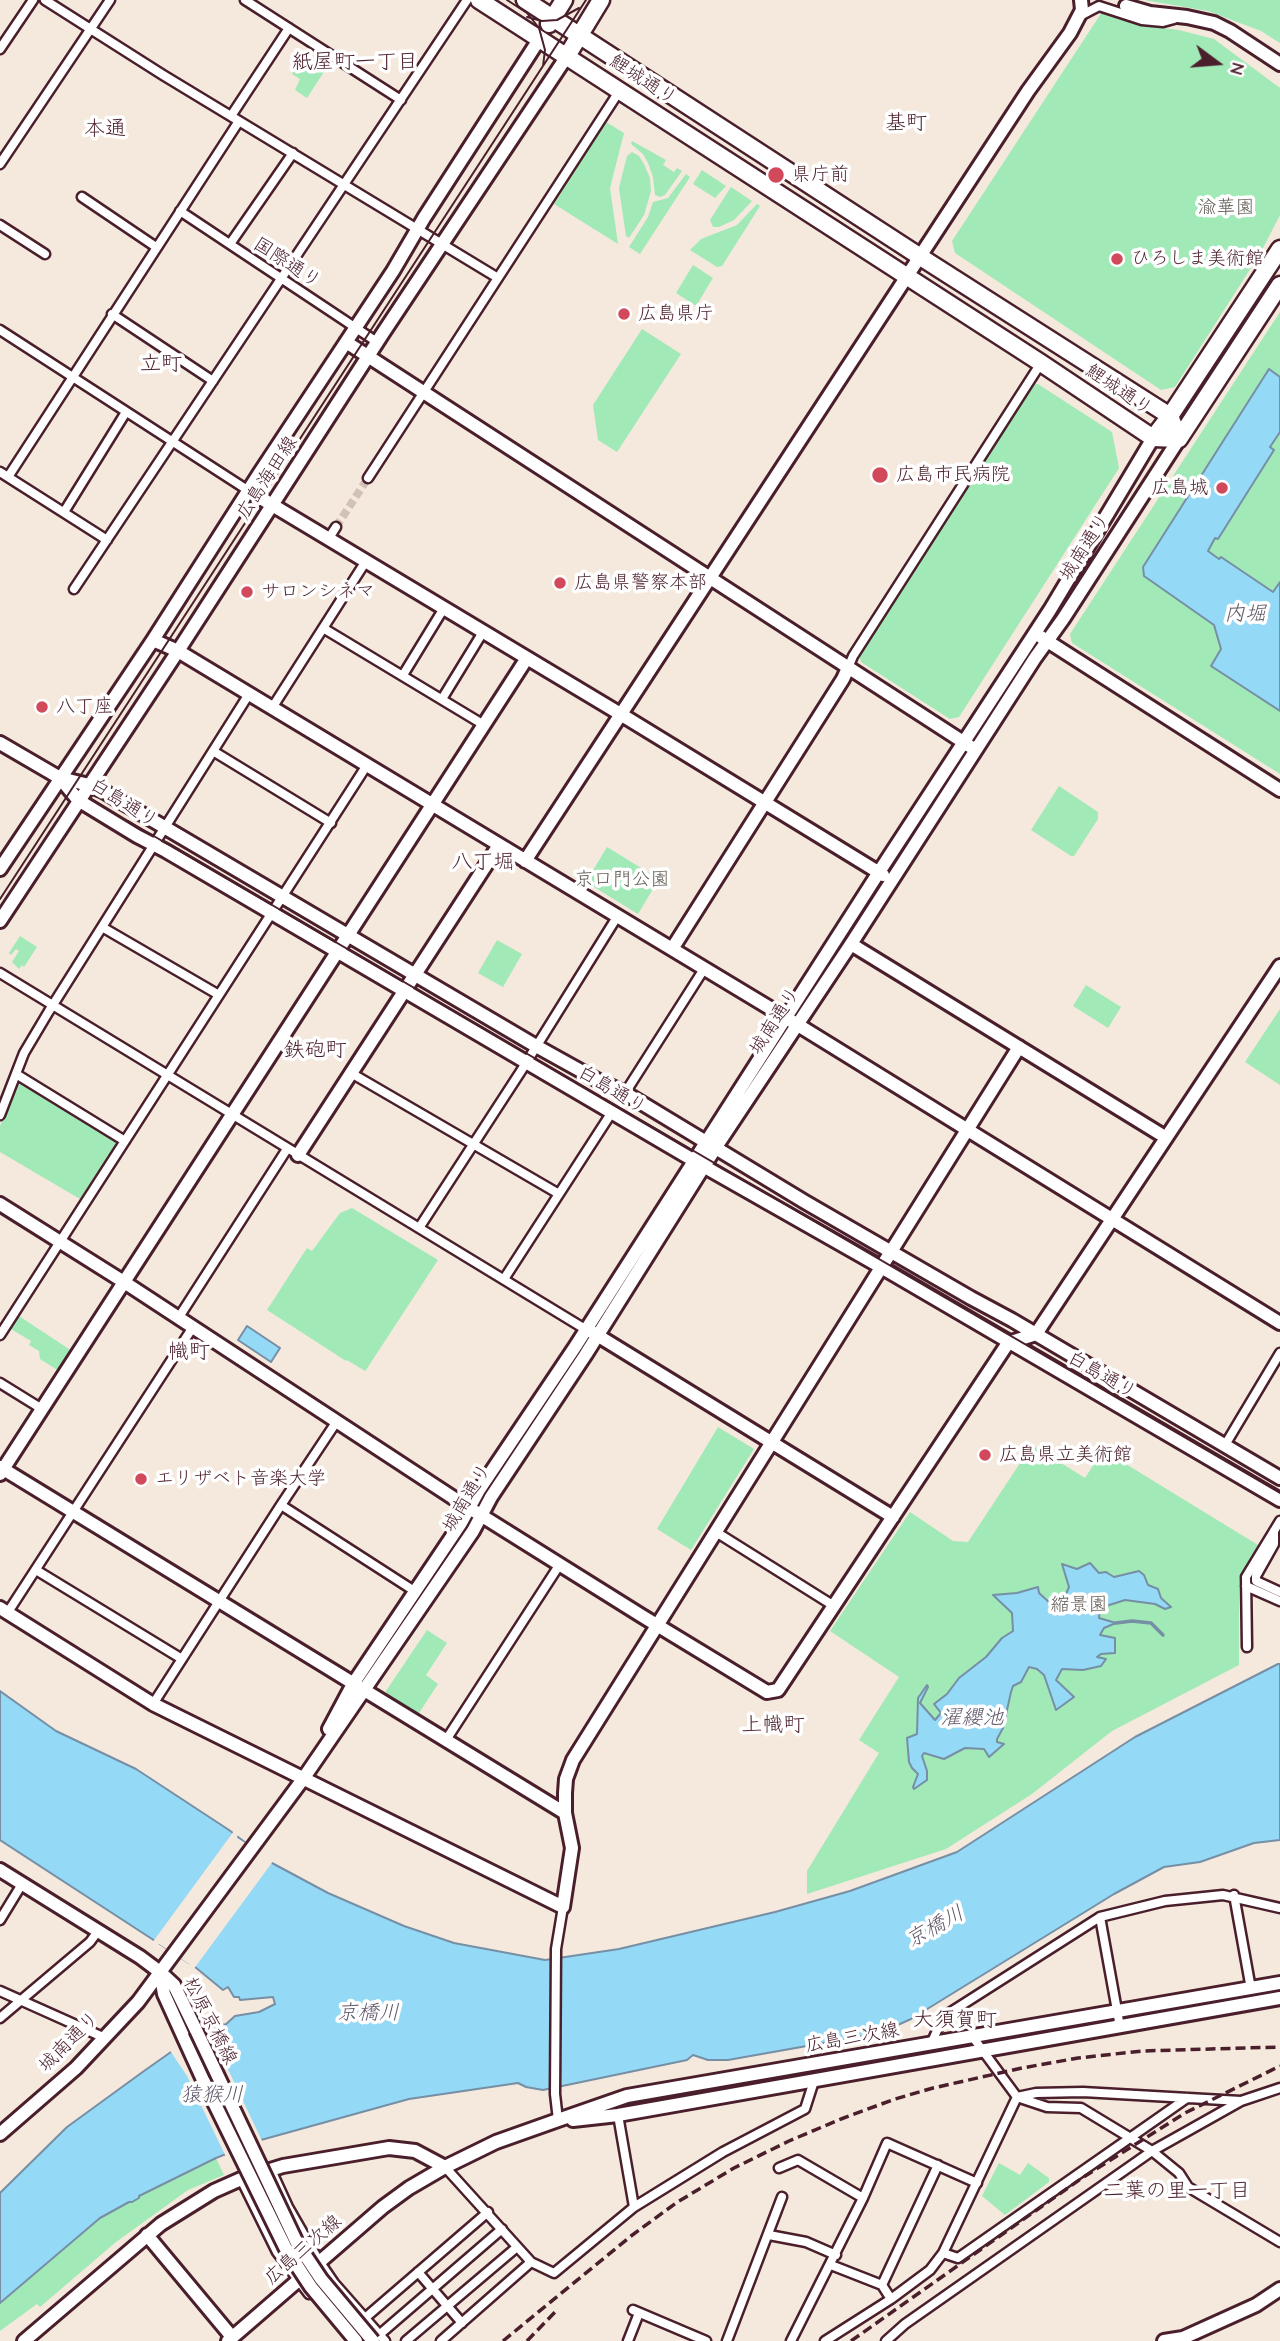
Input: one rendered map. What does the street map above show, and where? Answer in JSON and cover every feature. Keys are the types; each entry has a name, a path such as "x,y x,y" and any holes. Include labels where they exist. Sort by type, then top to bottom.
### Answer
{"highway":[{"name":"鯉城通り","path":"479,0 1153,438 1179,439 1170,416 526,0"},
{"path":"540,38 564,0"},
{"path":"567,56 601,0"},
{"path":"1153,438 1280,249"},
{"name":"城南通り","path":"1179,439 1280,285"}],"street":[{"path":"0,49 33,0"},
{"path":"45,0 498,278"},
{"path":"0,164 110,0"},
{"path":"245,0 401,100"},
{"path":"74,589 467,0"},
{"path":"525,861 919,256 1070,33 1080,16 1082,0"},
{"path":"1080,16 1099,6 1149,21 1163,22 1187,17"},
{"path":"1126,6 1150,13 1214,23 1280,64"},
{"path":"231,116 289,28"},
{"name":"広島海田線","path":"0,869 356,328 540,38"},
{"name":"広島海田線","path":"0,921 367,357 567,56"},
{"path":"368,478 620,90"},
{"path":"107,540 4,475 239,121"},
{"path":"230,244 293,153"},
{"path":"82,197 156,247"},
{"name":"国際通り","path":"180,211 377,342"},
{"path":"0,225 45,254"},
{"path":"112,314 213,381"},
{"path":"0,330 248,491 333,533 366,561 892,881"},
{"path":"346,342 977,751"},
{"path":"672,949 843,679 853,656 1041,363"},
{"path":"64,512 126,412"},
{"name":"城南通り","path":"0,2134 76,2068 138,2002 303,1779 414,1591 536,1432 598,1336 785,1018 1035,634 1153,438"},
{"name":"城南通り","path":"711,1144 798,1025 1179,439"},
{"path":"272,708 366,561"},
{"path":"404,676 444,608"},
{"path":"323,628 484,725"},
{"path":"442,699 483,632"},
{"path":"1035,634 1280,790"},
{"path":"153,640 178,651 798,1025 1280,1323"},
{"path":"527,658 233,1116 1,1470 565,1813"},
{"path":"0,1115 24,1053 52,1005 249,694"},
{"path":"0,743 60,778"},
{"path":"213,751 331,823"},
{"path":"0,1335 367,765"},
{"name":"白島通り","path":"60,778 89,785 116,799 536,1046 599,1082 625,1093 1280,1478"},
{"name":"白島通り","path":"60,778 78,800 137,836 1280,1500"},
{"path":"180,1317 293,1152 351,1073 499,845"},
{"path":"419,1228 617,916"},
{"path":"102,927 219,995"},
{"path":"851,944 1166,1137"},
{"path":"0,1204 657,1625 767,1692 778,1690 1008,1343 1036,1334 1280,966"},
{"path":"625,1093 704,969"},
{"path":"0,973 893,1517"},
{"path":"558,2120 555,2094 556,1955 572,1848 565,1813 566,1779 573,1760 1019,1047"},
{"path":"351,1073 559,1195"},
{"path":"16,1074 125,1142"},
{"path":"504,1279 612,1112"},
{"name":"城南通り","path":"358,1687 427,1599 476,1511 479,1490 585,1329 699,1164"},
{"path":"193,1327 36,1570 4,1610 153,1704 563,1907"},
{"path":"1225,1446 1280,1353"},
{"path":"0,1383 42,1409"},
{"path":"153,1704 337,1421"},
{"path":"281,1505 427,1599"},
{"path":"1247,1647 1246,1577 1280,1521"},
{"path":"1274,1530 1274,1544 1256,1576 1256,1581 1280,1592"},
{"path":"716,1532 834,1606"},
{"path":"446,1740 560,1564"},
{"path":"36,1570 182,1659"},
{"path":"1246,1586 1280,1601"},
{"path":"0,1870 160,1972"},
{"path":"0,1920 22,1884"},
{"path":"931,2044 943,2017 1100,1917 1165,1901 1223,1895 1234,1895 1280,1908"},
{"path":"1234,1895 1251,1989"},
{"path":"1100,1917 1120,2027"},
{"path":"0,2018 90,1942 98,1931"},
{"name":"松原京橋線","path":"160,1972 173,1985 297,2243 321,2279 379,2339"},
{"name":"松原京橋線","path":"160,1972 164,1994 183,2036 286,2249 311,2287 356,2341"},
{"name":"広島三次線","path":"230,2339 383,2207 409,2188 445,2167 496,2143 628,2096 1280,1983"},
{"path":"0,1991 105,2038"},
{"name":"広島三次線","path":"558,2120 618,2115 1280,1998"},
{"path":"972,2036 1017,2097 1047,2107 1081,2109 1153,2151 1179,2173 1188,2188 1280,2242"},
{"path":"24,2341 146,2235 197,2200 242,2179 271,2170 389,2148 415,2151 445,2167 531,2262 554,2273 634,2207 723,2152 805,2109 814,2081"},
{"path":"886,2341 905,2324 1153,2151 1241,2101 1280,2088"},
{"path":"1017,2097 1036,2093 1083,2092 1241,2101"},
{"path":"825,2341 891,2299 929,2270 943,2253 1017,2097"},
{"path":"943,2253 958,2258 1187,2098"},
{"path":"618,2115 634,2207"},
{"path":"792,2341 836,2255 887,2143 977,2183"},
{"path":"779,2168 798,2160 863,2198"},
{"path":"882,2285 938,2165"},
{"path":"271,2170 288,2207 319,2261 379,2339 502,2229"},
{"path":"242,2179 277,2252 350,2341"},
{"path":"727,2341 782,2197"},
{"path":"365,2318 488,2212"},
{"path":"146,2235 230,2339"},
{"path":"769,2235 806,2242 836,2255"},
{"path":"406,2341 517,2247"},
{"path":"441,2341 531,2262"},
{"path":"831,2265 882,2285 891,2299"},
{"path":"418,2272 462,2323"},
{"path":"1164,2341 1181,2340 1256,2305 1280,2289"},
{"path":"628,2341 636,2312 706,2341"}],"green space":[{"path":"1144,0 1280,0 1280,43 1261,31 1208,11"},
{"name":"渝華園","path":"1102,12 1139,25 1179,30 1214,39 1280,88 1280,215 1261,252 1175,387 1161,390 955,253 952,241"},
{"path":"316,52 331,61 307,98 295,90 300,79 292,74 301,59 309,63"},
{"path":"606,122 624,133 610,188 618,244 554,204"},
{"path":"632,141 666,160 663,165 674,172 677,168 682,171 665,195 655,195 648,163 643,154 631,144"},
{"path":"632,152 639,156 644,164 650,178 651,191 644,215 629,238 626,236 619,188 627,156"},
{"path":"702,170 726,186 715,198 693,184"},
{"path":"686,174 690,177 640,254 629,247 648,217 653,202 668,198"},
{"path":"731,187 752,201 734,220 713,227 710,220"},
{"path":"757,204 760,206 722,266 717,267 690,250 701,239 737,225"},
{"path":"693,265 713,278 696,306 676,293"},
{"name":"広島城","path":"1280,312 1280,774 1072,643 1070,634"},
{"path":"642,329 681,354 617,452 598,440 593,405"},
{"path":"1038,384 1112,432 1119,468 959,717 950,719 861,662 859,655 1031,385"},
{"path":"1059,786 1098,812 1098,819 1074,856 1031,830"},
{"name":"京口門公園","path":"607,847 659,879 638,914 586,882"},
{"path":"20,936 37,947 24,967 22,965 19,969 12,962 19,951 16,949 11,955 9,953"},
{"path":"497,940 522,954 503,987 478,973"},
{"path":"1086,985 1121,1007 1108,1028 1073,1006"},
{"path":"1280,1009 1280,1085 1245,1062"},
{"path":"23,1083 115,1141 80,1199 0,1152 0,1126 17,1085"},
{"path":"352,1208 438,1260 364,1373 365,1371 267,1310 307,1248 312,1251 340,1213"},
{"path":"19,1316 72,1351 59,1371 40,1359 39,1351 29,1345 31,1341 11,1329"},
{"path":"718,1427 754,1449 691,1550 657,1529"},
{"name":"縮景園","path":"1032,1445 1085,1478 1103,1450 1258,1545 1239,1578 1239,1665 1112,1731 1032,1794 946,1849 807,1894 807,1871 879,1753 859,1740 899,1677 830,1631 910,1512 953,1541 968,1542"},
{"path":"427,1630 447,1643 426,1675 438,1684 417,1716 387,1699 386,1691"},
{"path":"216,2158 224,2175 188,2190 116,2242 40,2307 37,2304 0,2331 0,2303 100,2218"},
{"path":"999,2163 1020,2175 1028,2163 1049,2178 1049,2182 1005,2215 982,2196"}],"water":[{"name":"内堀","path":"1269,369 1280,377 1280,432 1270,447 1274,450 1208,551 1273,592 1280,582 1280,711 1211,666 1221,649 1214,625 1144,576 1143,567"},
{"path":"247,1326 280,1348 271,1362 238,1340"},
{"name":"濯纓池","path":"1090,1563 1099,1573 1106,1572 1114,1577 1139,1571 1148,1585 1158,1589 1161,1598 1171,1607 1165,1609 1155,1604 1125,1600 1100,1608 1099,1618 1116,1623 1104,1628 1100,1635 1115,1638 1115,1653 1097,1657 1106,1659 1101,1666 1083,1670 1062,1669 1056,1680 1074,1697 1056,1710 1044,1675 1029,1667 1021,1682 1013,1686 1011,1692 1003,1728 997,1739 997,1742 1004,1744 989,1757 984,1749 965,1748 944,1759 924,1753 922,1756 927,1780 914,1789 918,1774 909,1762 907,1738 917,1734 918,1698 927,1685 920,1703 935,1720 941,1713 934,1704 947,1694 959,1678 986,1657 1002,1638 1013,1631 1012,1613 993,1595 1017,1593 1038,1587 1039,1593 1050,1603 1065,1596 1069,1587 1062,1564 1077,1569"},
{"name":"京橋川","path":"1278,1664 1280,1840 1254,1843 1200,1862 1164,1867 1114,1894 911,2019 880,2033 728,2060 708,2060 693,2055 687,2060 543,2090 518,2083 409,2099 261,2140 216,2158 100,2218 0,2303 0,2193 67,2127 178,2047 222,2023 225,2025 235,2016 259,2012 275,2004 273,1997 240,2000 239,1997 234,1997 228,1987 223,1990 195,1967 0,1840 0,1691 56,1731 136,1769 229,1830 272,1863 328,1893 404,1926 454,1943 545,1960 619,1949 775,1912 850,1891 957,1852 1135,1737"}],"pier":[{"path":"234,1831 238,1834 237,1838 274,1860 193,1970 189,1964 159,1944 157,1946 152,1943"},
{"path":"208,2027 263,2143 226,2157 187,2076 169,2049"}],"waterway":[{"path":"1116,1623 1151,1623 1163,1635"}],"tunnel":[{"path":"336,527 368,478"}],"tram line":[{"path":"507,0 527,13 539,28 545,50 543,66"},
{"path":"0,899 586,0"},
{"path":"527,17 542,21 557,20 579,8"},
{"path":"128,821 1280,1493"}],"railway":[{"path":"503,2341 631,2236 676,2203 734,2168 841,2119 933,2088 1078,2058 1142,2051 1280,2047"},
{"path":"851,2341 1082,2178 1185,2113 1280,2066"},
{"path":"527,2341 556,2311"}],"place":[{"name":"県庁前","path":"776,175"},
{"name":"ひろしま美術館","path":"1117,259"},
{"name":"広島県庁","path":"624,314"},
{"name":"広島市民病院","path":"880,475"},
{"name":"広島城","path":"1222,488"},
{"name":"広島県警察本部","path":"560,583"},
{"name":"サロンシネマ","path":"247,592"},
{"name":"八丁座","path":"42,707"},
{"name":"広島県立美術館","path":"985,1455"},
{"name":"エリザベト音楽大学","path":"141,1479"}],"district":[{"name":"紙屋町一丁目","path":"355,62"},
{"name":"基町","path":"906,123"},
{"name":"本通","path":"105,129"},
{"name":"立町","path":"161,364"},
{"name":"八丁堀","path":"483,862"},
{"name":"鉄砲町","path":"315,1050"},
{"name":"幟町","path":"189,1352"},
{"name":"上幟町","path":"773,1725"},
{"name":"大須賀町","path":"955,2020"},
{"name":"二葉の里一丁目","path":"1177,2191"}],"water label":[{"name":"猿猴川","path":"212,2095"}]}
